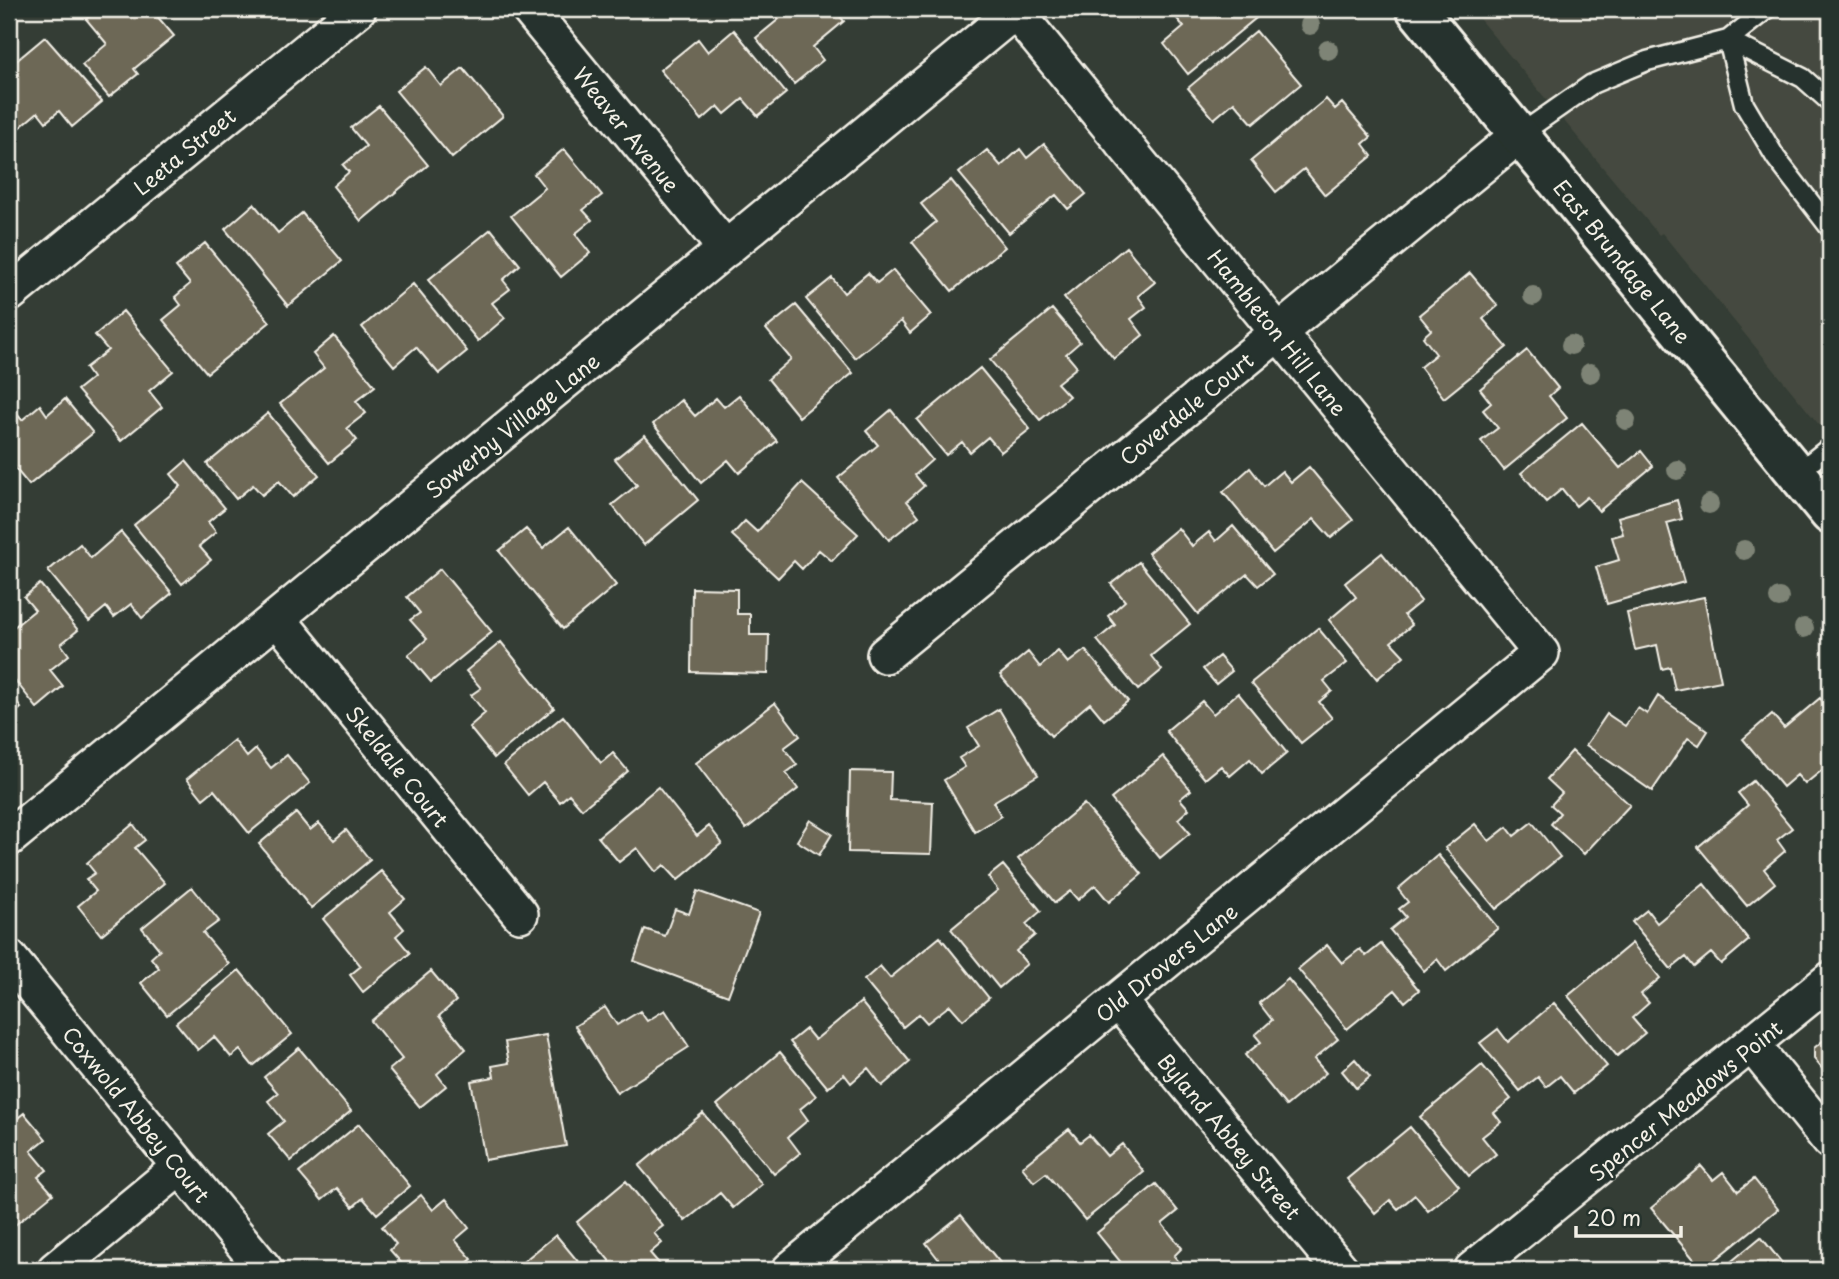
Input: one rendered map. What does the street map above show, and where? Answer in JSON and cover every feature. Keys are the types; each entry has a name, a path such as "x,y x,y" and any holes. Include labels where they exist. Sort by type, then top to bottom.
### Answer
{"main road":[{"name":"East Brundage Lane","path":"1416,9 1830,514"}],"street":[{"name":"Leeta Street","path":"9,294 358,9"},
{"name":"Weaver Avenue","path":"529,9 726,249"},
{"name":"Sowerby Village Lane","path":"9,838 1015,11"},
{"name":"Hambleton Hill Lane","path":"1015,11 1541,653"},
{"name":"Coverdale Court","path":"886,655 1519,135"},
{"name":"Skeldale Court","path":"277,618 520,914"},
{"name":"Old Drovers Lane","path":"797,1268 1541,653"},
{"name":"Coxwold Abbey Court","path":"9,958 265,1270"},
{"name":"Spencer Meadows Point","path":"1472,1270 1753,1046 1830,980"},
{"name":"Byland Abbey Street","path":"1118,1001 1341,1270"},
{"path":"1753,1046 1830,1141"},
{"path":"55,1270 180,1167"}],"lane":[{"path":"1519,135 1592,84 1647,61 1728,40 1767,9"},
{"path":"1728,40 1803,78 1830,102"},
{"path":"1728,40 1744,104 1776,158 1830,228"},
{"path":"1797,473 1830,447"}],"shaded area":[{"path":"1471,9 1830,9 1830,438 1662,233 1659,235"}],"building":[{"path":"99,9 151,9 174,36 134,69 138,74 109,97 82,65 107,44 86,19"},
{"path":"771,9 834,9 844,21 813,47 823,60 794,84 756,38 779,19"},
{"path":"1169,9 1249,9 1256,18 1188,74 1164,44 1184,27"},
{"path":"734,30 786,93 758,116 743,99 725,114 718,106 702,120 660,70 698,39 708,52"},
{"path":"1256,31 1301,84 1253,124 1234,102 1214,119 1188,88"},
{"path":"45,37 102,102 72,127 59,111 46,122 38,112 19,128 9,115 9,67"},
{"path":"426,67 441,86 463,68 503,116 452,158 396,91"},
{"path":"1326,99 1335,109 1342,103 1371,137 1363,144 1372,156 1325,195 1304,169 1276,192 1251,161"},
{"path":"379,106 428,165 361,221 333,186 349,172 343,165 366,146 351,128"},
{"path":"1044,144 1086,194 1068,209 1056,195 1009,233 959,173 987,150 1001,166 1020,149 1027,158"},
{"path":"564,149 602,195 583,210 592,220 575,234 590,253 561,277 511,216 545,188 534,174"},
{"path":"951,180 1005,247 952,291 912,242 936,222 921,204"},
{"path":"254,204 278,233 302,213 342,261 288,306 225,229"},
{"path":"491,229 520,265 503,280 510,289 492,303 505,318 478,341 428,280"},
{"path":"205,243 270,322 207,373 163,320 181,305 175,297 190,284 176,267"},
{"path":"1126,247 1155,282 1138,296 1146,307 1131,319 1143,335 1114,359 1064,298"},
{"path":"893,270 931,315 910,333 901,321 855,358 806,299 832,278 844,293 868,273 877,283"},
{"path":"1470,273 1498,306 1483,319 1507,347 1444,398 1420,367 1436,354 1423,337 1431,330 1419,315"},
{"path":"413,284 467,351 439,374 416,347 394,366 362,327"},
{"path":"796,305 853,373 799,417 768,379 791,359 766,329"},
{"path":"1052,309 1080,342 1066,354 1077,367 1057,383 1069,396 1040,420 990,360"},
{"path":"123,311 173,371 149,391 162,407 121,441 77,390 92,378 85,368 108,350 95,335"},
{"path":"334,336 375,386 356,401 366,413 347,428 357,440 329,463 280,404 324,368 313,354"},
{"path":"1527,350 1558,388 1549,396 1567,418 1504,470 1481,441 1498,428 1483,410 1491,403 1480,389"},
{"path":"980,368 1030,429 1001,452 988,437 970,452 962,442 946,455 917,420"},
{"path":"739,395 777,441 739,473 728,460 701,483 653,424 681,400 695,416 716,398 724,407"},
{"path":"65,399 93,433 29,485 9,461 9,405 22,420 40,405 47,415"},
{"path":"891,410 932,460 915,475 924,486 907,501 919,516 889,540 838,478 878,445 866,431"},
{"path":"268,413 319,475 293,497 279,481 262,495 253,485 236,499 207,464"},
{"path":"1582,423 1620,468 1641,451 1653,466 1599,511 1587,497 1576,506 1562,489 1546,502 1521,473"},
{"path":"645,435 698,500 644,545 612,505 637,485 615,459"},
{"path":"186,461 225,508 208,522 216,532 199,546 211,560 182,584 134,525 181,486 171,474"},
{"path":"1309,467 1353,520 1331,538 1314,519 1273,553 1223,492 1250,468 1264,486 1282,471 1291,482"},
{"path":"802,483 858,534 832,561 819,550 802,569 794,561 778,578 732,535 745,521 757,532"},
{"path":"1677,500 1682,519 1667,523 1684,582 1607,604 1596,567 1619,560 1612,537 1623,534 1618,517"},
{"path":"1233,526 1273,574 1258,586 1247,574 1198,614 1148,553 1178,528 1192,546 1209,532 1216,541"},
{"path":"569,527 616,585 563,629 499,551 526,529 543,548"},
{"path":"121,532 172,593 142,618 131,604 114,617 106,607 89,621 48,571 80,544 91,558"},
{"path":"1382,553 1421,601 1404,615 1412,625 1391,642 1404,656 1377,679 1329,620 1356,597 1345,583"},
{"path":"1139,562 1190,624 1151,656 1162,670 1138,690 1097,640 1115,625 1108,616 1125,601 1111,584"},
{"path":"440,569 492,632 431,682 408,655 427,639 410,620 420,613 407,597"},
{"path":"40,584 78,630 61,644 69,655 50,670 63,686 37,708 9,673 9,631 35,610 24,597"},
{"path":"692,588 737,589 737,614 750,614 750,635 769,635 768,674 691,672"},
{"path":"1704,597 1721,681 1675,690 1670,667 1662,669 1657,645 1635,650 1627,613"},
{"path":"1318,628 1347,663 1324,681 1332,691 1319,702 1332,718 1301,743 1251,683"},
{"path":"501,642 554,708 494,758 469,727 485,713 471,695 481,688 466,671"},
{"path":"1085,650 1128,701 1104,720 1090,703 1051,736 1000,675 1028,652 1040,667 1058,651 1068,663"},
{"path":"1219,656 1232,671 1216,684 1203,669"},
{"path":"9,693 21,708 9,718"},
{"path":"1238,693 1287,753 1262,774 1250,759 1230,776 1221,766 1205,779 1166,731 1202,701 1213,714"},
{"path":"1658,696 1708,731 1699,745 1688,738 1652,791 1586,745 1607,714 1625,726 1638,708 1647,714"},
{"path":"1820,698 1830,710 1830,772 1826,767 1805,784 1797,775 1783,787 1743,739 1772,714 1784,728"},
{"path":"775,703 800,736 784,748 797,765 786,773 798,789 746,829 696,763"},
{"path":"999,709 1038,775 993,802 1001,816 975,832 944,780 965,767 959,758 979,746 968,728"},
{"path":"563,716 601,763 613,753 628,771 582,809 569,794 560,802 543,782 528,795 504,765"},
{"path":"234,740 247,757 256,749 271,768 287,755 310,783 249,833 214,790 203,799 187,779"},
{"path":"1572,751 1630,805 1584,854 1551,824 1560,813 1551,805 1562,793 1547,779"},
{"path":"1163,756 1191,790 1180,799 1189,809 1178,819 1190,833 1160,858 1111,799"},
{"path":"850,771 891,772 890,800 933,802 931,854 848,852"},
{"path":"1753,781 1792,828 1777,840 1785,851 1764,869 1775,883 1747,906 1698,847 1748,805 1738,793"},
{"path":"658,787 697,836 709,826 722,843 678,880 664,865 656,872 637,848 619,862 598,837"},
{"path":"1084,804 1142,874 1109,902 1095,885 1078,900 1070,891 1055,903 1018,859"},
{"path":"296,813 310,830 319,823 334,840 346,830 370,860 311,908 259,844"},
{"path":"810,820 832,834 819,855 797,841"},
{"path":"1532,822 1560,857 1496,909 1445,848 1475,824 1489,841 1507,827 1514,836"},
{"path":"133,824 145,840 135,848 165,883 101,935 78,906 96,891 86,879 95,873 87,863"},
{"path":"1438,855 1498,928 1446,971 1437,959 1424,971 1390,930 1406,917 1399,909 1408,902 1398,889"},
{"path":"1003,865 1041,911 1026,924 1035,935 1016,951 1027,964 999,988 951,929 998,890 988,877"},
{"path":"381,871 405,899 390,912 404,929 396,936 410,953 363,992 350,975 361,966 323,919"},
{"path":"1704,884 1749,940 1721,964 1711,953 1694,967 1686,957 1671,969 1632,922 1647,910 1657,923"},
{"path":"192,887 219,921 203,933 229,964 167,1015 141,983 159,968 151,958 160,950 142,928"},
{"path":"697,891 759,913 728,996 634,961 645,929 665,936 675,909 689,914"},
{"path":"940,937 989,998 963,1020 950,1005 927,1023 919,1014 903,1027 864,980 880,966 890,978"},
{"path":"1632,943 1660,978 1641,994 1649,1003 1632,1018 1645,1033 1617,1056 1568,996"},
{"path":"1381,944 1419,990 1405,1002 1395,990 1347,1029 1298,969 1327,945 1342,963 1360,949 1366,956"},
{"path":"239,970 292,1034 253,1066 240,1050 231,1057 214,1037 198,1050 176,1023"},
{"path":"431,971 456,1001 439,1016 466,1049 437,1074 446,1086 420,1107 389,1070 402,1059 371,1021"},
{"path":"1288,979 1338,1039 1314,1059 1326,1073 1286,1106 1245,1055 1261,1042 1255,1035 1272,1020 1259,1003"},
{"path":"861,1002 910,1062 882,1086 868,1068 851,1083 844,1074 828,1088 790,1042 806,1029 815,1040"},
{"path":"1554,1003 1607,1066 1574,1093 1560,1076 1546,1087 1538,1077 1520,1091 1480,1043 1498,1029 1508,1042"},
{"path":"605,1007 617,1025 640,1011 647,1021 665,1010 689,1047 617,1093 575,1026"},
{"path":"546,1035 566,1146 485,1160 471,1081 494,1077 492,1066 509,1063 505,1042"},
{"path":"1830,1035 1830,1078 1814,1059 1814,1048"},
{"path":"299,1048 351,1111 291,1161 268,1134 284,1121 268,1101 278,1093 264,1077"},
{"path":"780,1052 816,1096 800,1109 808,1120 788,1137 800,1153 774,1174 717,1105"},
{"path":"1355,1059 1370,1077 1356,1088 1342,1071"},
{"path":"1482,1065 1511,1099 1494,1113 1501,1122 1482,1137 1496,1154 1469,1176 1420,1117"},
{"path":"24,1113 46,1139 31,1151 47,1170 38,1177 53,1194 9,1230 9,1125"},
{"path":"703,1113 762,1184 733,1208 720,1193 685,1221 639,1166"},
{"path":"359,1124 410,1186 377,1214 363,1198 353,1207 337,1188 322,1200 299,1173"},
{"path":"1410,1127 1459,1186 1428,1211 1415,1195 1398,1209 1390,1200 1375,1213 1347,1179"},
{"path":"1069,1129 1080,1142 1089,1135 1107,1156 1122,1144 1144,1172 1085,1220 1046,1173 1034,1182 1022,1167"},
{"path":"1701,1166 1713,1180 1723,1172 1738,1191 1754,1179 1778,1209 1703,1270 1651,1208"},
{"path":"626,1181 663,1226 654,1233 662,1243 650,1253 663,1268 660,1270 617,1270 577,1222"},
{"path":"1156,1184 1178,1211 1162,1224 1182,1248 1174,1256 1186,1270 1127,1270 1097,1233"},
{"path":"421,1195 433,1210 446,1199 469,1228 455,1240 472,1259 458,1270 400,1270 405,1267 390,1250 396,1244 382,1227"},
{"path":"961,1215 1006,1270 934,1270 931,1266 939,1260 926,1243"},
{"path":"556,1235 585,1270 513,1270"},
{"path":"1761,1237 1782,1263 1774,1270 1721,1270"}]}
